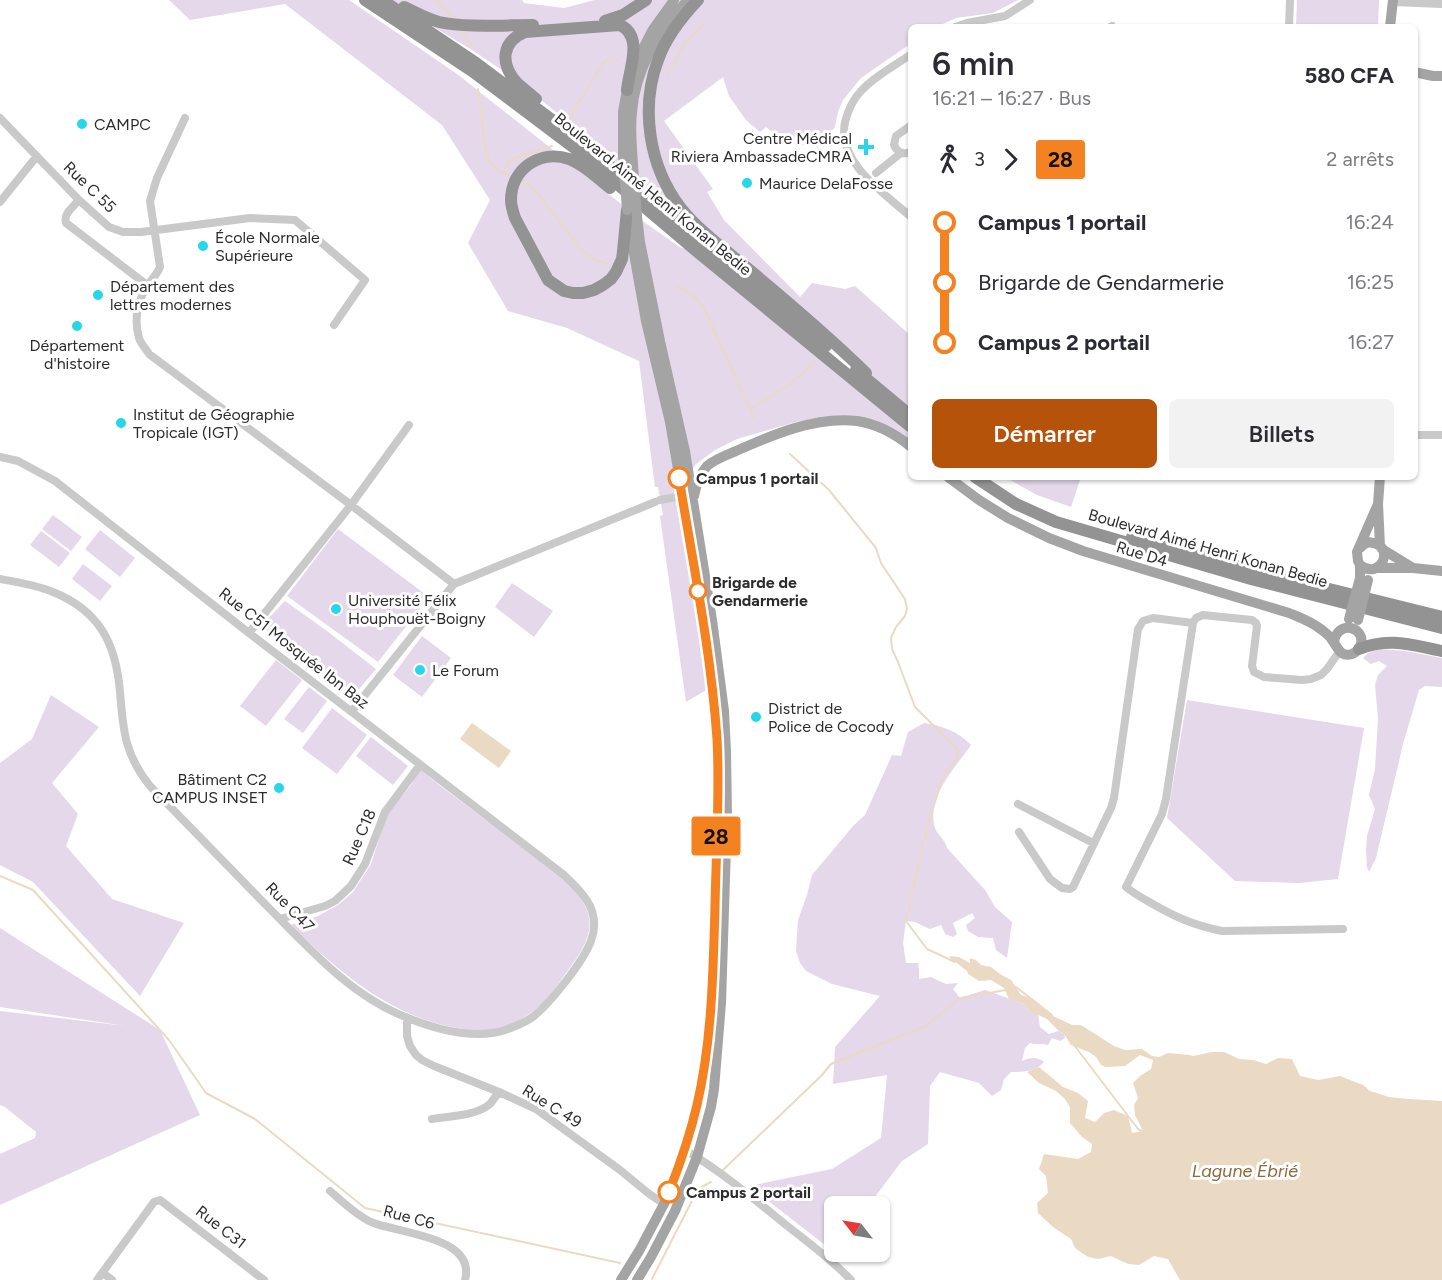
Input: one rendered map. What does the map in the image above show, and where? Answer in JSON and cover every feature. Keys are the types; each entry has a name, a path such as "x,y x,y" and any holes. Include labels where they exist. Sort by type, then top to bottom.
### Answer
{"highway":[{"name":"Boulevard Aimé Henri Konan Bedie","path":"365,0 474,67 587,146 908,413"},
{"name":"Boulevard Aimé Henri Konan Bedie","path":"382,0 460,52 489,83 577,150 908,424"},
{"path":"393,0 431,20 454,24 548,25 610,20 623,15 646,0"},
{"path":"698,0 665,43 651,84 649,126 653,150 663,179 681,207 693,220 832,340 895,402"},
{"path":"587,146 516,82 507,66 505,56 509,44 517,35 525,32 620,25 626,28 633,40 633,56 627,90"},
{"path":"632,213 622,259 611,279 594,290 573,293 564,291 548,280 543,272 515,218 511,198 512,190 517,178 532,161 544,156 571,159 670,236 694,249"},
{"name":"Boulevard Aimé Henri Konan Bedie","path":"980,480 1016,504 1056,522 1251,579 1442,628"},
{"name":"Boulevard Aimé Henri Konan Bedie","path":"993,480 1020,497 1090,525 1252,570 1442,617"},
{"path":"1359,649 1371,644 1390,642 1442,651"}],"main road":[{"path":"637,1280 675,1211 697,1157 711,1107 719,1026 725,882 726,751 720,670 687,498 646,321 623,155 623,112 634,65 658,22 674,0"},
{"path":"632,213 632,113 637,84 645,61 659,37 688,0"},
{"path":"1392,24 1393,4"},
{"path":"1418,73 1438,76"},
{"path":"1418,80 1438,76"},
{"path":"621,1280 664,1204 685,1150 697,1105 707,1044 712,982 717,755 714,712 687,498 706,467 714,461 764,439 803,426 829,421 857,421 888,430 908,445"},
{"name":"Rue D4","path":"952,480 1008,518 1049,538 1093,554 1289,613 1312,623 1325,632 1337,647"},
{"path":"1364,579 1383,562 1378,504 1380,480"},
{"path":"1352,624 1361,638 1359,649 1350,655 1337,647 1338,632 1352,624 1364,579 1357,556 1378,504"},
{"path":"1359,548 1371,542 1413,568"},
{"path":"1360,565 1368,569 1413,568 1442,571"}],"street":[{"path":"964,24 1005,16 1030,0"},
{"path":"1289,24 1290,0"},
{"path":"1393,4 1442,4"},
{"path":"908,56 868,83 858,94 847,115 844,127 845,140 854,163 864,176 908,214"},
{"name":"Rue C 55","path":"0,118 79,200 109,227 123,232 141,232 250,218 295,220 365,280 334,326"},
{"path":"185,118 157,178 150,201 159,267 157,274 147,285 141,297 138,310 138,337 142,344 149,354 454,584"},
{"path":"906,153 896,149 894,140 899,133 908,129"},
{"path":"876,173 906,153"},
{"path":"0,202 37,156"},
{"path":"79,200 66,216 66,223 147,285"},
{"path":"249,633 351,505 409,425"},
{"path":"1418,435 1442,435"},
{"name":"Rue C51 Mosquée Ibn Baz","path":"0,457 18,461 55,481 564,875"},
{"path":"352,711 454,584 658,501 687,498"},
{"name":"Rue C47","path":"0,579 52,591 71,600 96,621 109,642 117,666 124,736 140,774 280,919 346,982 364,995 407,1018 441,1029 475,1034 494,1033 531,1018 539,1011 553,997 583,957 594,930 593,914 589,903 564,875"},
{"path":"1337,647 1327,669 1321,675 1302,680 1264,677 1254,672 1252,666 1256,623 1252,620 1203,615 1196,618 1193,623 1166,799 1162,814 1126,887 1191,924 1222,931 1343,928"},
{"path":"1019,832 1053,883 1070,890 1114,798 1138,630 1143,621 1153,618 1193,623"},
{"name":"Rue C18","path":"280,919 325,906 335,901 351,886 365,864 385,812 420,765"},
{"path":"1018,804 1093,843"},
{"name":"Rue C 49","path":"407,1018 407,1036 410,1046 422,1060 536,1109 664,1204"},
{"path":"432,1119 472,1113 491,1102 499,1092"},
{"path":"685,1150 757,1201 833,1262 851,1280"},
{"name":"Rue C6","path":"330,1191 361,1217 374,1223 438,1240 461,1257 466,1268 465,1280"},
{"name":"Rue C31","path":"100,1276 154,1202 158,1200 164,1202 264,1280"},
{"path":"100,1276 112,1280"}],"shaded area":[{"path":"169,0 349,0 457,74 644,222 681,248 689,249 908,428 908,440 894,430 821,418 796,422 737,439 715,450 695,465 689,476 713,686 686,702 660,516 663,515 658,487 655,487 639,361 567,328 508,311 468,243 490,200 442,125 285,4 190,20"},
{"path":"389,0 522,0 524,3 564,8 595,0 1018,0 993,13 956,18 943,24 908,24 908,45 861,78 843,100 835,127 817,148 813,143 788,142 766,127 760,132 746,120 729,96 723,77 664,121 713,189 707,192 724,220 800,297 812,283 845,289 855,286 908,333 908,406 518,81"},
{"path":"1297,0 1379,0 1378,24 1296,24"},
{"path":"1010,480 1080,480 1071,507 1037,495"},
{"path":"53,515 82,537 71,551 42,529"},
{"path":"338,529 429,597 378,662 287,596"},
{"path":"100,530 135,558 120,577 85,549"},
{"path":"41,531 70,553 59,567 30,545"},
{"path":"83,564 112,586 100,601 72,579"},
{"path":"512,583 553,611 534,637 495,607"},
{"path":"285,601 376,669 355,694 261,626"},
{"name":"Le Forum","path":"422,636 451,658 422,697 393,675"},
{"path":"1381,649 1442,658 1442,687 1425,686 1419,690 1403,744 1376,858 1369,872 1367,836 1375,809 1369,795 1375,769 1378,719 1375,685 1378,675 1387,666 1379,661 1371,664 1363,658 1368,653"},
{"path":"276,660 302,680 266,726 240,706"},
{"path":"309,687 327,701 303,733 284,719"},
{"path":"51,695 99,727 52,783 78,814 66,846 112,899 184,923 140,996 33,882 0,865 0,763 32,739"},
{"path":"1187,700 1364,728 1338,879 1299,883 1235,881 1167,818"},
{"path":"332,708 367,735 337,774 302,748"},
{"path":"924,723 937,725 961,736 971,745 939,792 933,813 934,824 947,848 985,890 995,907 1012,922 1007,958 996,950 993,938 978,937 968,931 966,925 975,918 972,913 953,923 957,934 953,937 945,934 941,925 930,929 915,922 906,921 903,943 906,963 918,963 919,979 931,977 946,984 958,983 953,989 960,998 985,990 1024,1004 1029,1011 1038,1014 1040,1027 1049,1034 1059,1031 1064,1034 1065,1038 1060,1041 1052,1038 1048,1045 1030,1043 1025,1048 1022,1061 1033,1058 1044,1062 1033,1070 1011,1072 1004,1079 1001,1090 992,1096 979,1083 940,1072 930,1086 928,1144 902,1161 876,1196 824,1196 824,1244 749,1186 832,1169 881,1138 887,1075 833,1084 835,1047 880,996 832,984 806,971 796,951 798,920 812,875 865,815 892,755 901,756 908,732"},
{"path":"371,737 408,766 393,785 356,756"},
{"path":"420,769 558,874 579,895 588,913 590,922 584,946 555,988 533,1012 502,1028 484,1031 457,1028 409,1013 387,1002 346,975 290,925 318,916 338,905 353,892 371,864 387,814 411,785"},
{"path":"0,928 160,1030 200,1115 0,1205 0,1154 35,1138 36,1132 0,1105 0,1011 126,1026 0,1007"}],"water":[{"path":"472,723 511,751 499,768 460,739"},
{"name":"Lagune Ébrié","path":"949,956 959,957 970,963 970,958 981,965 991,967 1011,980 1021,995 1032,998 1053,1016 1072,1025 1081,1025 1114,1046 1125,1050 1142,1049 1152,1056 1159,1057 1168,1053 1193,1056 1224,1052 1239,1059 1266,1064 1278,1058 1292,1059 1300,1076 1318,1080 1340,1076 1363,1085 1370,1091 1389,1097 1442,1101 1442,1280 1180,1280 1168,1259 1154,1256 1139,1265 1128,1264 1111,1256 1098,1259 1088,1257 1075,1248 1071,1239 1038,1213 1037,1203 1048,1193 1046,1176 1039,1169 1044,1154 1078,1159 1091,1152 1092,1144 1082,1137 1070,1123 1070,1107 1065,1099 1056,1091 1039,1083 1027,1072 1039,1067 1063,1087 1078,1093 1088,1101 1085,1118 1095,1122 1104,1113 1114,1110 1128,1116 1132,1133 1143,1131 1135,1115 1134,1105 1138,1098 1133,1083 1151,1069 1153,1060 1140,1055 1125,1066 1101,1065 1089,1052 1071,1045 1064,1034 1047,1019 1029,1011 1024,1004 1009,999 1004,988 991,980 979,981"}],"waterway":[{"path":"436,0 455,20"},
{"path":"668,74 685,43 703,24"},
{"path":"461,29 471,46"},
{"path":"570,121 577,105 604,62 610,59 618,60"},
{"path":"478,89 488,158 497,169 513,177"},
{"path":"504,174 507,164 512,159 552,146"},
{"path":"521,181 533,188 582,250 594,259 608,264"},
{"path":"677,287 693,296 705,310 754,418"},
{"path":"750,409 789,385 815,362"},
{"path":"790,454 829,490 876,548 881,563 905,599 907,609 891,638 892,649 915,707 957,749 958,758 943,776 926,831 906,921 927,949 955,962"},
{"path":"0,876 33,890 169,1040 206,1093 255,1119 365,1208 620,1263"},
{"path":"1016,987 1052,1015"},
{"path":"723,1170 831,1064 926,1026 960,998 1006,990"},
{"path":"1074,1045 1138,1129 1146,1133"},
{"path":"652,1279 698,1189 711,1182"}],"bus line":[{"name":"28","path":"669,1192 685,1150 697,1105 707,1044 712,982 718,777 707,650 679,478"}],"place":[{"name":"CAMPC","path":"82,124"},
{"name":"Centre Médical Riviera AmbassadeCMRA","path":"866,147"},
{"name":"Maurice DelaFosse","path":"747,183"},
{"name":"École Normale Supérieure","path":"203,246"},
{"name":"Département des lettres modernes","path":"98,295"},
{"name":"Département d'histoire","path":"77,326"},
{"name":"Institut de Géographie Tropicale (IGT)","path":"121,423"},
{"name":"Campus 1 portail","path":"679,478"},
{"name":"Brigarde de Gendarmerie","path":"698,591"},
{"name":"Université Félix Houphouët-Boigny","path":"336,609"},
{"name":"Le Forum","path":"420,670"},
{"name":"District de Police de Cocody","path":"756,717"},
{"name":"Bâtiment C2 CAMPUS INSET","path":"279,788"},
{"name":"Campus 2 portail","path":"669,1192"}]}
